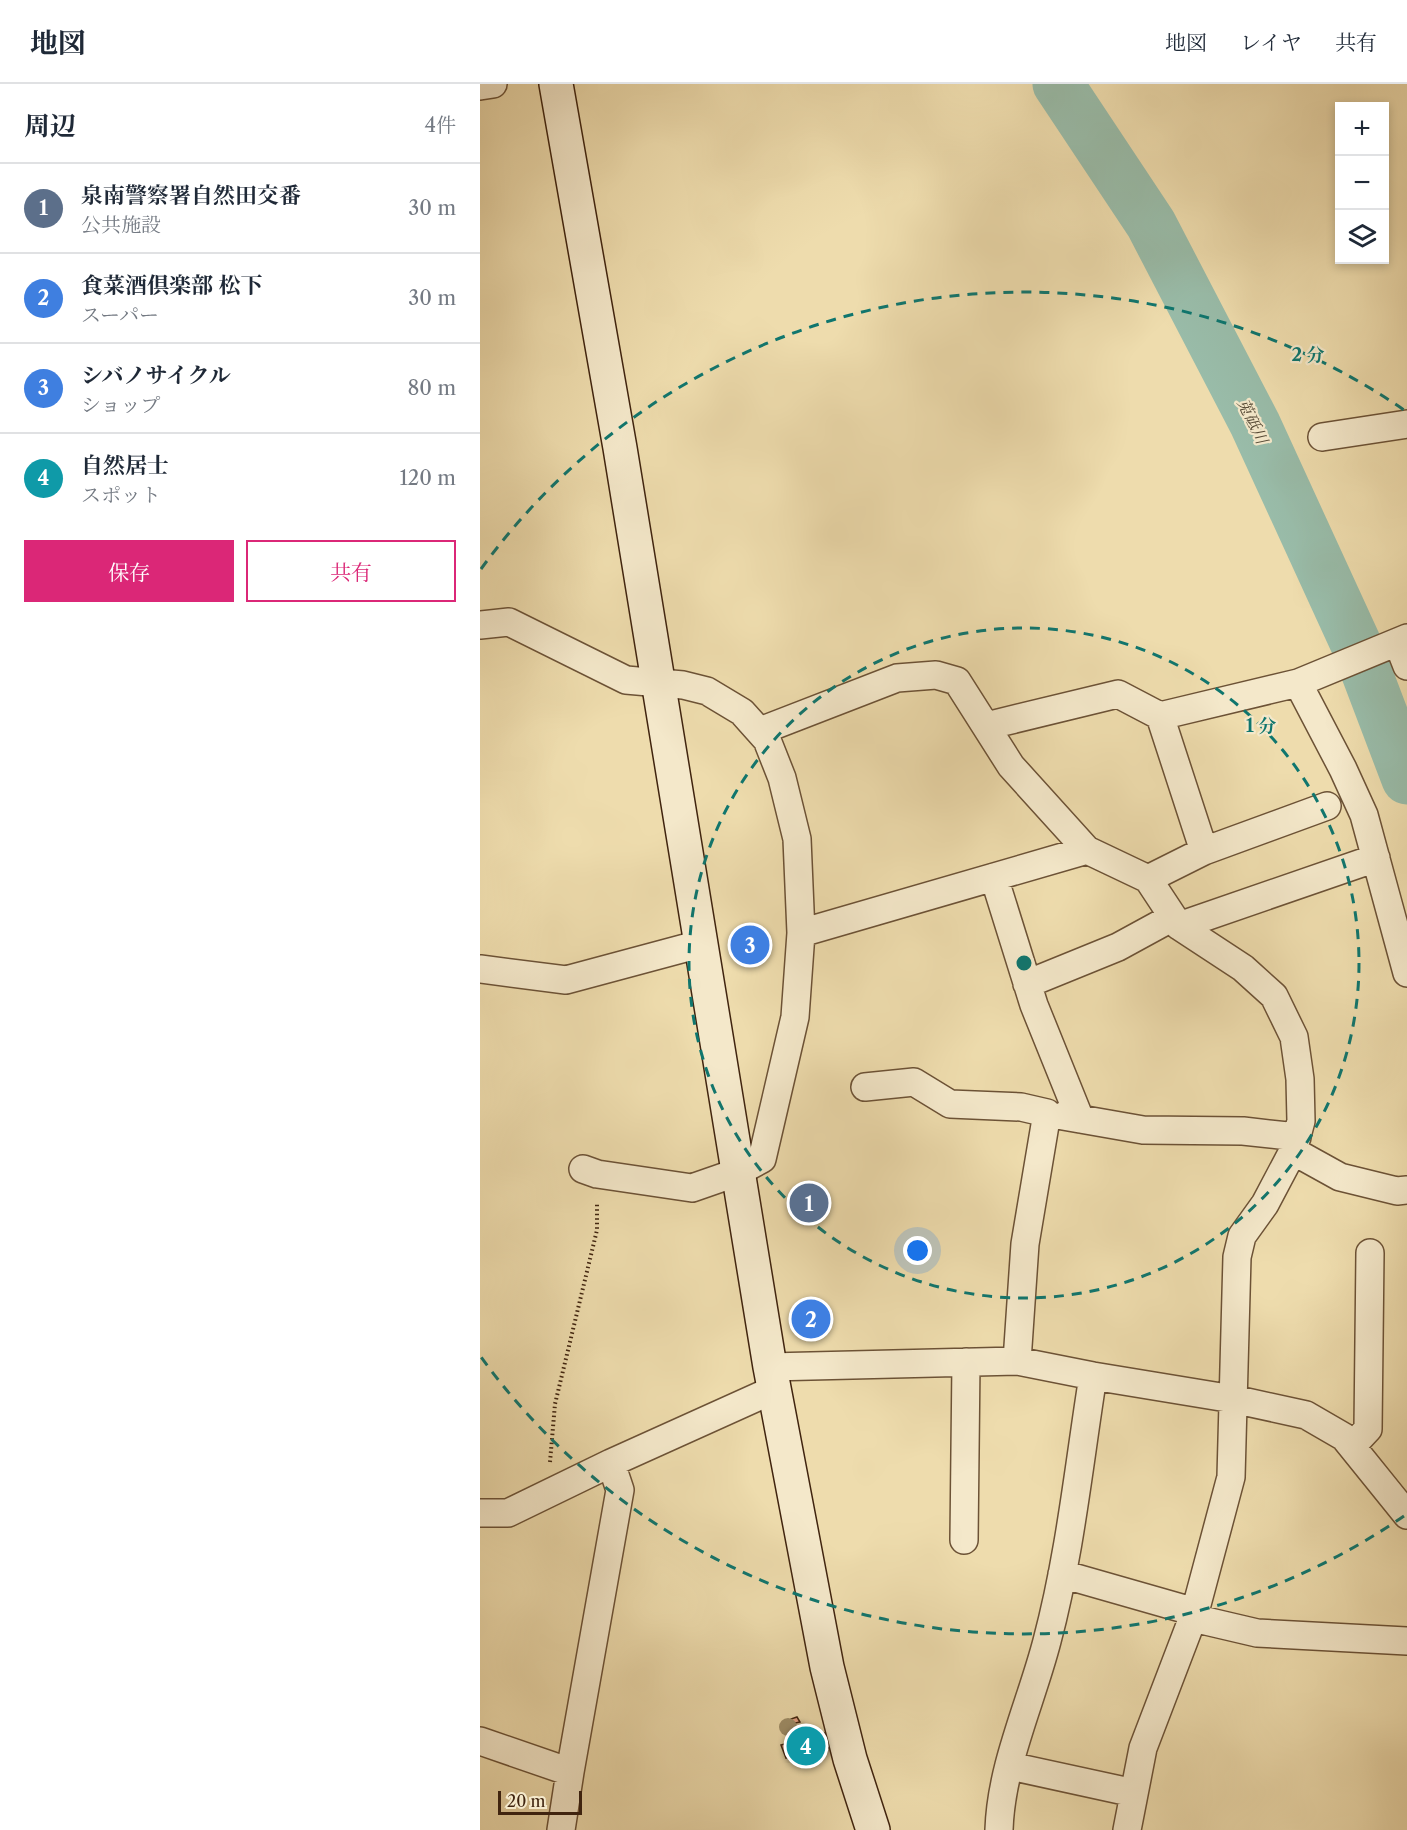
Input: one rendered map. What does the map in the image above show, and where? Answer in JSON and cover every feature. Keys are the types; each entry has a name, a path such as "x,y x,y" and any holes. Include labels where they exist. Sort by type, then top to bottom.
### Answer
{"street":[{"path":"480,86 493,84"},
{"path":"555,84 618,437 772,1378 827,1667 850,1759 873,1830"},
{"path":"1322,436 1407,424"},
{"path":"480,625 509,622 626,680 657,682 707,690 742,712 767,740 782,778 797,839 801,933 795,1017 762,1159 738,1172 692,1188 590,1171"},
{"path":"986,726 1118,694 1160,716 1298,683 1404,649"},
{"path":"760,731 897,678 936,675 957,681 1011,766 1087,850 1148,879 1176,921 1243,968 1274,996 1294,1037 1300,1080 1301,1121 1295,1144 1265,1204 1242,1236 1237,1257 1231,1477 1194,1615 1143,1748 1127,1830"},
{"path":"1298,683 1343,769 1364,816 1407,973"},
{"path":"1160,716 1204,851"},
{"path":"1148,879 1204,851 1327,806"},
{"path":"801,933 1087,850"},
{"path":"1027,984 1176,921 1376,858"},
{"path":"994,877 1027,984 1080,1119"},
{"path":"480,969 566,980 700,944"},
{"path":"865,1087 914,1082 950,1104 1021,1107 1143,1130 1243,1131 1295,1144 1340,1177 1397,1191 1407,1190"},
{"path":"1017,1361 1025,1244 1047,1113"},
{"path":"1352,1446 1368,1429 1370,1253"},
{"path":"480,1513 508,1513 611,1463 772,1378 966,1362 1017,1361 1306,1414 1344,1437 1407,1515"},
{"path":"964,1540 966,1362"},
{"path":"999,1830 1005,1778 1047,1641 1062,1574 1094,1376"},
{"path":"561,1830 620,1490 611,1463"},
{"path":"1062,1574 1257,1633 1407,1641"},
{"path":"480,1741 570,1772"},
{"path":"1010,1766 1134,1793"}],"path":[{"path":"551,1492 550,1453 555,1404 597,1230 590,1171"}],"building":[{"path":"797,1717 800,1722 791,1724 791,1719"},
{"path":"825,1733 832,1747 786,1758 781,1745"}],"waterway":[{"name":"莵砥川","path":"1058,84 1151,224 1255,424 1355,642 1407,779"}],"place":[{"name":"シバノサイクル","path":"750,945"},
{"name":"泉南警察署自然田交番","path":"809,1203"},
{"name":"食菜酒倶楽部 松下","path":"811,1319"},
{"name":"自然居士","path":"806,1746"}]}
